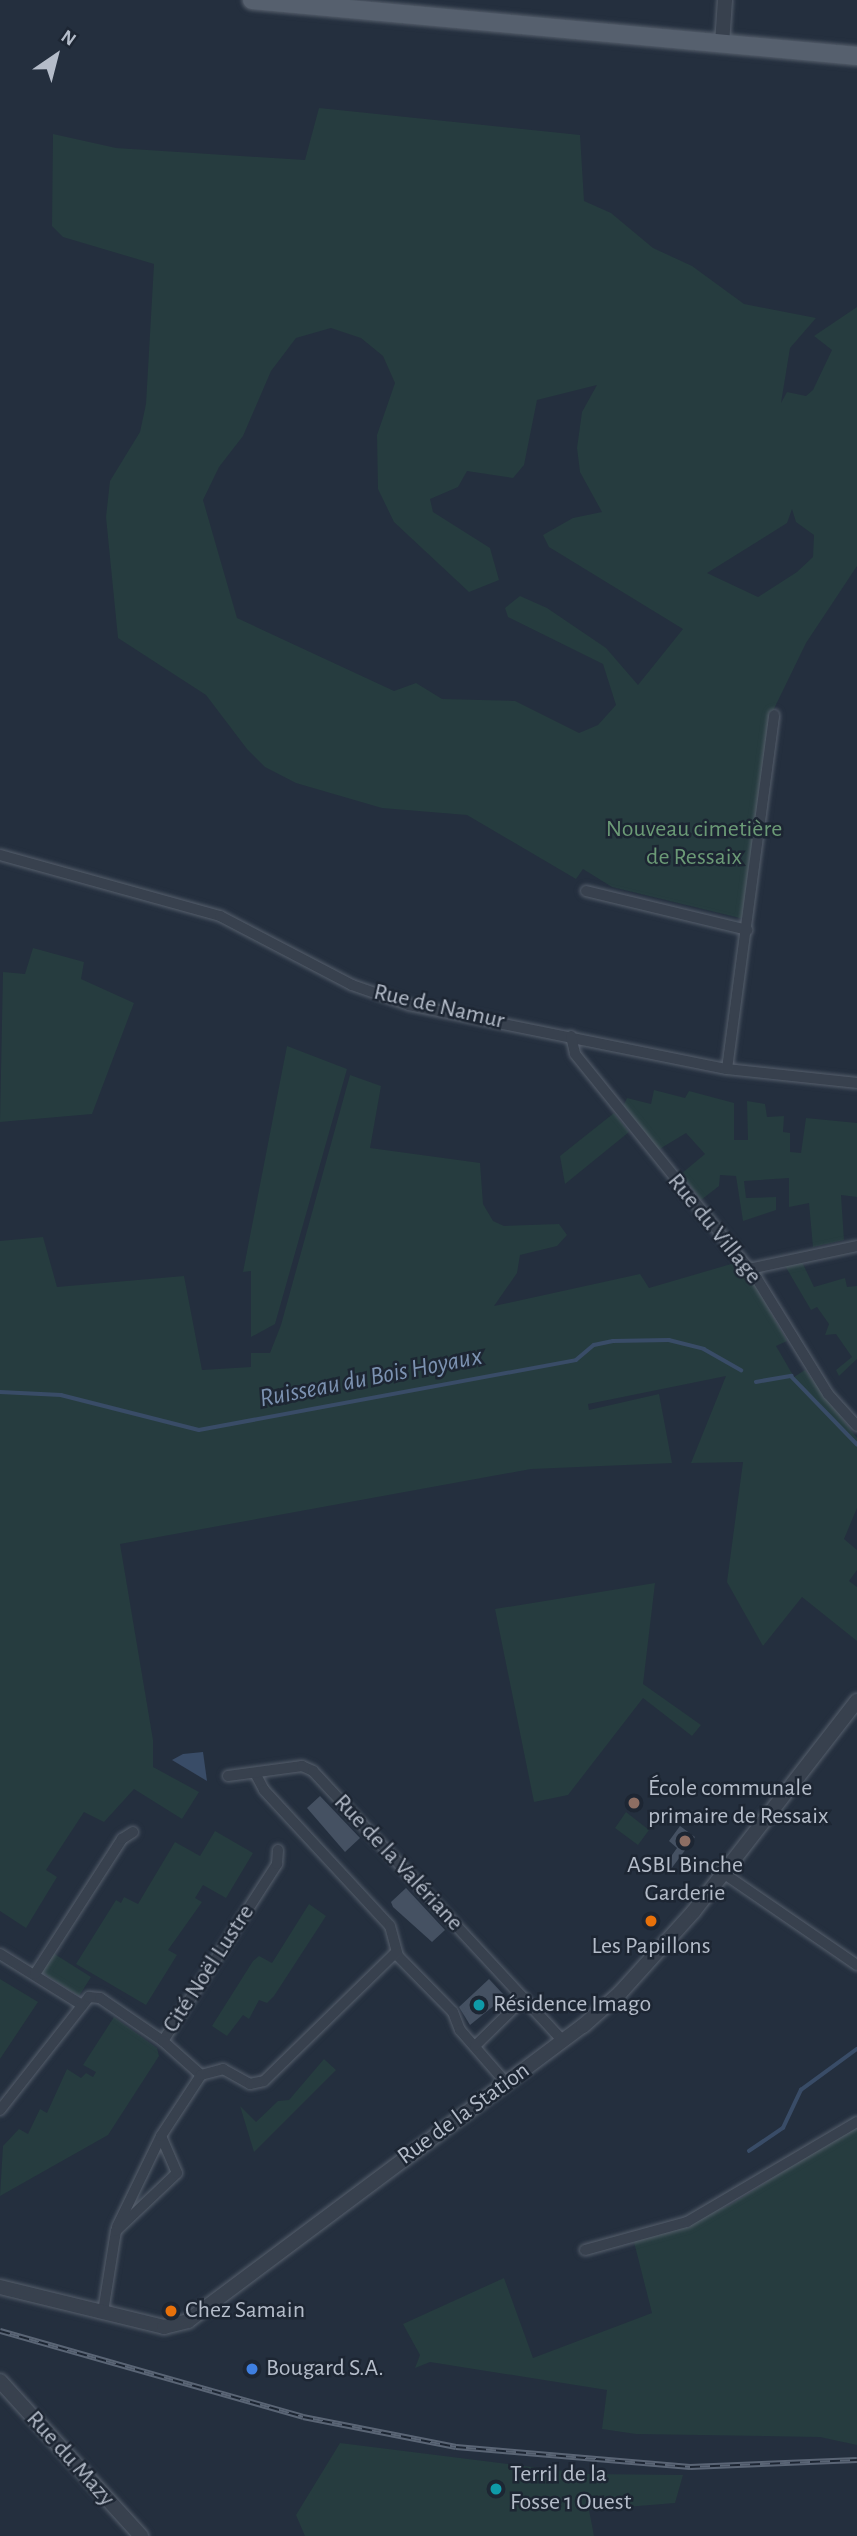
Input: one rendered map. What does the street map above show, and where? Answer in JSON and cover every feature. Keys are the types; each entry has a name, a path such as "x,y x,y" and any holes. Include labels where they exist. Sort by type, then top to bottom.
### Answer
{"main road":[{"path":"252,0 373,6 857,56"}],"street":[{"path":"722,44 726,0"},
{"path":"727,1069 774,715"},
{"name":"Rue de Namur","path":"0,855 220,916 309,965 388,999 727,1069 857,1083"},
{"path":"586,891 747,930"},
{"name":"Rue du Village","path":"571,1036 571,1046 582,1063 746,1265 828,1394 857,1426"},
{"path":"746,1265 857,1245"},
{"name":"Rue de la Station","path":"103,2312 178,2326 563,2041 650,1961 723,1873 857,1701"},
{"name":"Rue de la Valériane","path":"228,1776 302,1766 313,1771 563,2041"},
{"name":"Rue de la Valériane","path":"255,1773 264,1790 390,1926 396,1952 453,2012 475,2046 507,2084"},
{"path":"34,1974 122,1839 133,1832"},
{"name":"Cité Noël Lustre","path":"82,2005 89,1997 100,1998 163,2041 277,1864 278,1850"},
{"path":"723,1873 857,1965"},
{"path":"0,2287 103,2312 117,2227 162,2136 201,2075 223,2069 250,2084 264,2081 396,1952"},
{"path":"0,1954 82,2005 0,2109"},
{"path":"475,2046 524,1998"},
{"path":"163,2041 201,2075"},
{"path":"585,2250 687,2222 857,2122"},
{"path":"117,2227 124,2227 177,2174 162,2136"},
{"name":"Rue du Mazy","path":"0,2381 141,2536"}],"green space":[{"name":"Nouveau cimetière de Ressaix","path":"319,108 580,135 584,201 611,213 653,248 692,266 744,304 816,318 790,348 781,403 787,392 806,396 813,390 832,350 814,336 857,307 857,566 806,643 769,719 744,919 612,887 583,869 576,879 467,815 382,808 296,783 265,767 247,749 206,695 118,638 106,517 110,481 140,432 146,404 154,264 63,237 52,226 53,134 116,148 305,160","holes":["331,328 361,338 383,356 395,383 377,435 378,489 394,522 469,592 499,580 490,548 433,512 430,499 458,487 467,471 513,478 524,465 537,400 597,385 582,412 577,448 580,472 602,512 573,518 543,535 549,547 683,629 638,685 606,648 547,608 520,596 505,608 508,617 603,664 616,705 598,725 579,733 515,701 442,699 416,683 394,691 237,618 203,500 219,467 243,436 271,371 296,338","792,509 796,522 814,535 813,557 797,572 758,597 707,573 787,523"]},
{"path":"33,948 84,962 81,979 134,1003 92,1114 0,1122 3,972 25,974"},
{"path":"287,1046 347,1069 275,1324 251,1337 251,1271 243,1272"},
{"path":"350,1075 381,1086 370,1148 480,1163 483,1204 493,1221 504,1226 559,1224 567,1235 557,1246 520,1255 517,1273 494,1306 640,1274 649,1288 738,1262 746,1269 787,1341 776,1346 794,1377 805,1370 857,1438 857,1508 844,1539 857,1550 857,1570 849,1581 857,1587 857,1641 802,1597 763,1646 727,1582 743,1462 691,1463 726,1376 588,1404 589,1410 659,1394 672,1463 531,1469 120,1544 153,1740 153,1767 199,1792 182,1819 134,1789 104,1822 84,1812 46,1870 57,1877 26,1928 0,1911 0,1241 43,1237 57,1287 184,1276 202,1370 251,1367 251,1353 270,1353 281,1325"},
{"path":"654,1090 685,1098 689,1091 734,1103 734,1140 748,1140 747,1101 765,1104 767,1117 784,1116 783,1132 790,1133 790,1152 801,1153 806,1118 857,1123 857,1197 841,1195 844,1240 813,1247 809,1203 789,1207 789,1178 744,1181 746,1198 776,1197 776,1210 743,1221 736,1176 720,1175 719,1186 701,1200 681,1174 705,1154 686,1133 658,1150 623,1107 627,1098 651,1104"},
{"path":"614,1113 629,1132 565,1184 560,1156"},
{"path":"801,1260 814,1287 845,1278 847,1287 857,1286 857,1359 839,1376 836,1370 852,1357 836,1334 825,1335 829,1324 817,1307 811,1310 784,1264"},
{"path":"655,1583 643,1684 701,1725 692,1736 643,1698 568,1795 534,1802 495,1609"},
{"path":"626,1812 649,1830 638,1845 615,1828"},
{"path":"215,1831 253,1853 226,1898 203,1885 195,1898 202,1902 168,1950 177,1955 146,2005 76,1964 116,1900 121,1903 124,1897 138,1904 175,1842 200,1856"},
{"path":"309,1904 326,1916 274,1996 267,2003 259,2000 249,2019 243,2015 227,2036 212,2026 253,1961 259,1956 272,1963"},
{"path":"53,1953 91,1977 79,1996 41,1972"},
{"path":"0,1979 38,2002 0,2059"},
{"path":"114,2017 157,2048 159,2056 108,2135 0,2196 3,2146 19,2129 28,2134 40,2109 47,2113 67,2069 81,2078 86,2073 93,2077 96,2072 83,2065"},
{"path":"324,2059 336,2070 254,2152 240,2106 256,2122 278,2101 289,2100"},
{"path":"857,2125 857,2445 820,2437 636,2434 602,2429 607,2390 430,2362 415,2368 420,2355 403,2324 504,2278 533,2358 652,2313 634,2242 730,2205"},
{"name":"Terril de la Fosse 1 Ouest","path":"340,2443 589,2474 683,2475 675,2503 589,2510 594,2536 305,2536 296,2515"}],"water":[{"path":"203,1752 207,1781 172,1760 183,1754"}],"building":[{"path":"320,1796 360,1838 345,1852 307,1808"},
{"path":"680,1826 695,1837 671,1869 665,1865 677,1848 669,1841"},
{"path":"406,1888 445,1930 432,1942 393,1907 391,1902"},
{"name":"Résidence Imago","path":"489,1979 503,1994 501,2000 470,2025 459,2007"}],"waterway":[{"name":"Ruisseau du Bois Hoyaux","path":"0,1392 61,1395 199,1430 576,1360 594,1345 613,1341 669,1340 704,1349 741,1370"},
{"path":"756,1382 791,1376 857,1444"},
{"path":"749,2151 783,2128 801,2090 857,2049"}],"railway":[{"path":"0,2331 303,2417 456,2447 690,2467 857,2460"}],"place":[{"name":"École communale primaire de Ressaix","path":"634,1803"},
{"name":"ASBL Binche Garderie","path":"685,1841"},
{"name":"Les Papillons","path":"651,1921"},
{"name":"Résidence Imago","path":"479,2005"},
{"name":"Chez Samain","path":"171,2311"},
{"name":"Bougard S.A.","path":"252,2369"},
{"name":"Terril de la Fosse 1 Ouest","path":"496,2489"}]}
